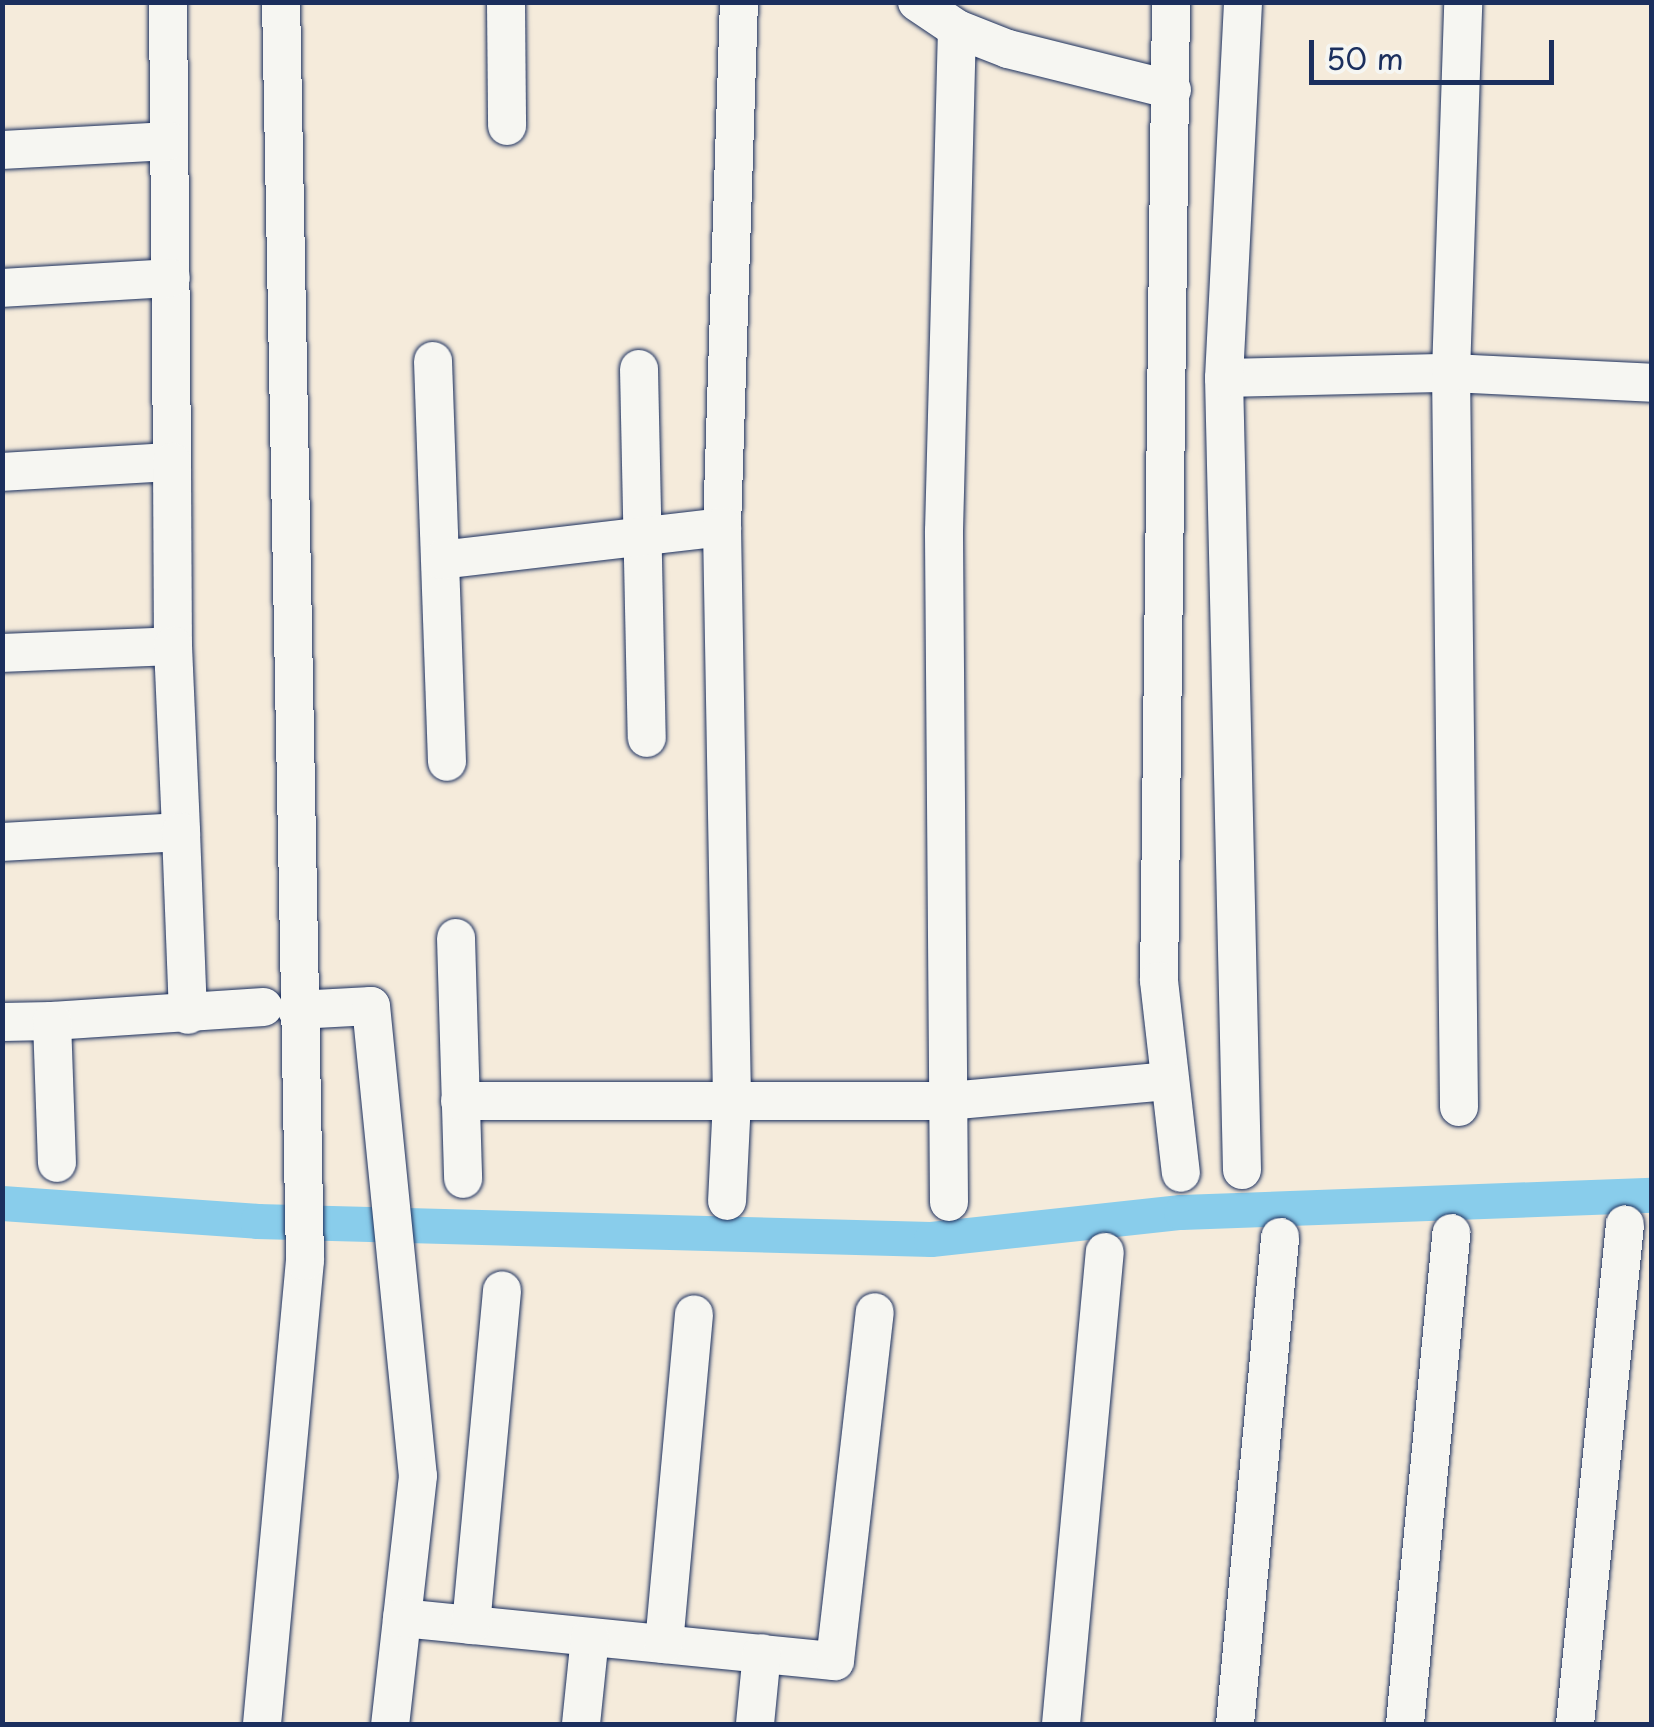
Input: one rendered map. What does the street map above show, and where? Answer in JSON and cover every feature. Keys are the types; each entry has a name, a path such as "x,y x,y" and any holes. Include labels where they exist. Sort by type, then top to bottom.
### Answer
{"street":[{"path":"168,2 173,646 188,1014"},
{"path":"262,1724 305,1261 302,1151 281,1008 280,2"},
{"path":"506,2 507,126"},
{"path":"728,1202 732,1100 722,528 739,2"},
{"path":"918,2 958,30 1172,90"},
{"path":"1171,2 1159,923 1167,1081 1180,1173"},
{"path":"1242,1170 1224,378 1243,2"},
{"path":"1459,1107 1451,373 1462,2"},
{"path":"949,1202 944,531 958,30"},
{"path":"2,150 169,141"},
{"path":"2,288 170,278"},
{"path":"433,361 447,762"},
{"path":"639,369 647,738"},
{"path":"1224,378 1451,373 1652,383"},
{"path":"2,472 172,462"},
{"path":"441,560 722,528"},
{"path":"2,653 173,646"},
{"path":"2,842 181,832"},
{"path":"456,938 463,1180"},
{"path":"2,1022 371,1006 418,1476 390,1724"},
{"path":"52,1021 57,1163"},
{"path":"460,1101 948,1101 1167,1081"},
{"path":"1575,1724 1634,1314 1625,1224"},
{"path":"1405,1724 1450,1233"},
{"path":"1234,1724 1280,1237"},
{"path":"1060,1724 1105,1252"},
{"path":"471,1625 502,1290"},
{"path":"402,1618 836,1660 875,1312"},
{"path":"664,1644 694,1314"},
{"path":"580,1724 590,1636"},
{"path":"754,1724 762,1653"}],"waterway":[{"path":"2,1203 257,1221 931,1239 1181,1212 1652,1195"}]}
